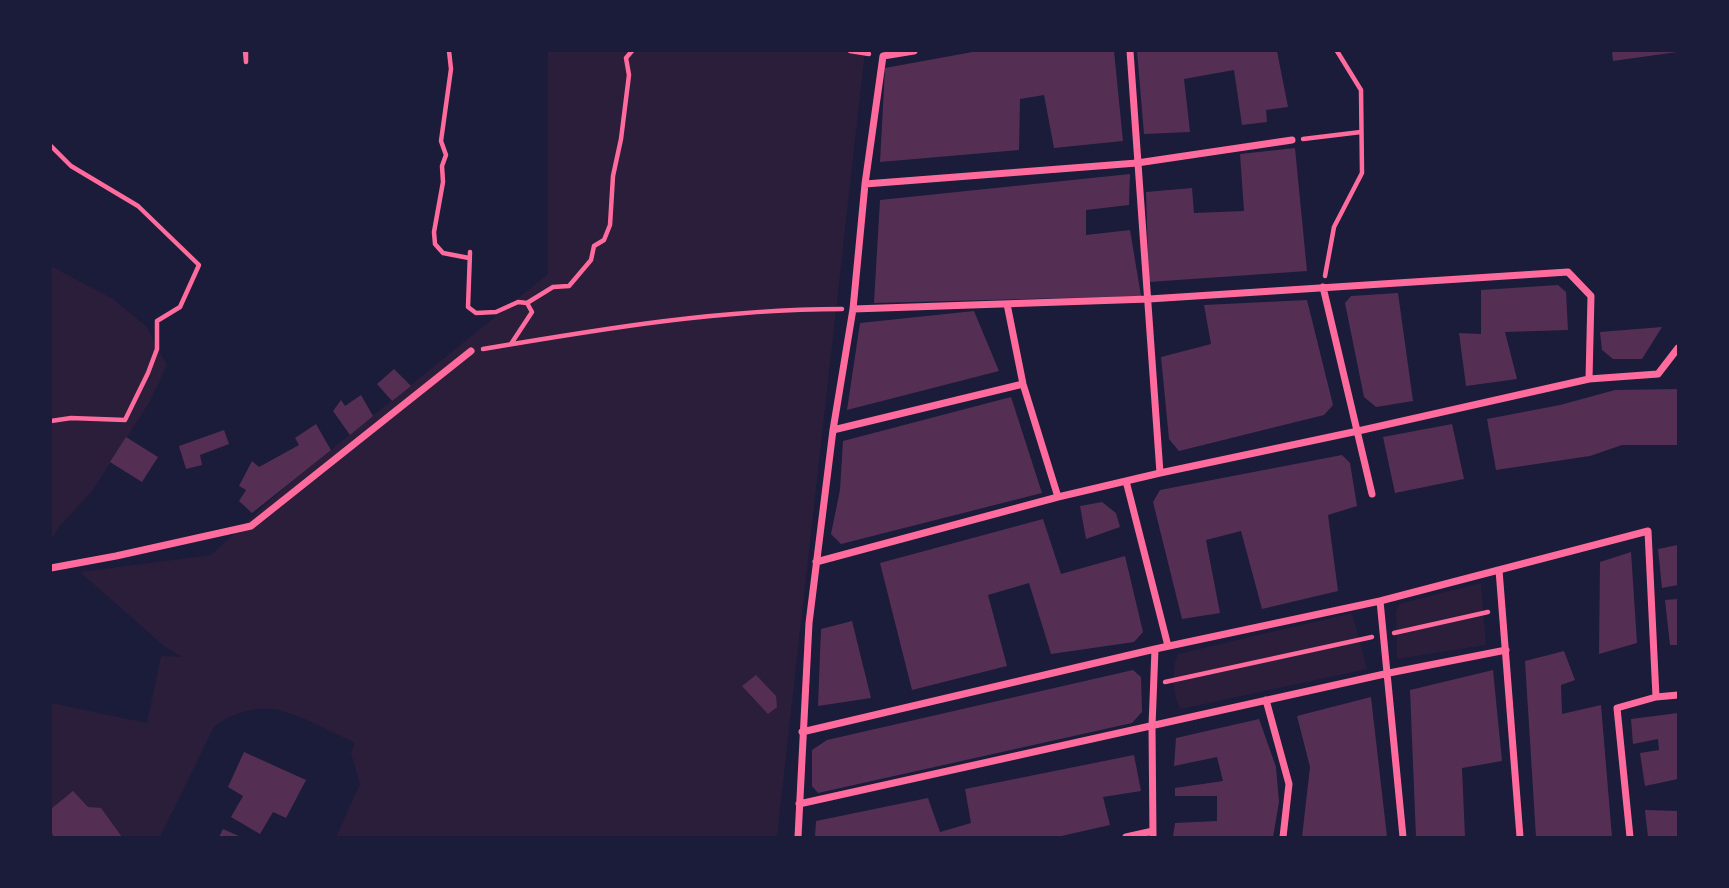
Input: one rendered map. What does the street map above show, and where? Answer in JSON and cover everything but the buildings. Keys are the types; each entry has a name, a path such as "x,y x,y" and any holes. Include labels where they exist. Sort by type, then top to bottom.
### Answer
{"street":[{"path":"798,837 808,624 833,430 853,309 865,184 883,56 914,51"},
{"path":"1130,51 1160,473"},
{"path":"865,184 1137,163 1292,140"},
{"path":"853,309 1149,299 1568,272 1591,296 1589,379"},
{"path":"1323,287 1372,494"},
{"path":"1007,304 1023,384 1058,497"},
{"path":"816,562 1058,497 1160,473 1589,379 1658,374 1678,348"},
{"path":"51,568 251,526 471,351"},
{"path":"833,430 1023,384"},
{"path":"1126,481 1168,646"},
{"path":"802,732 1168,646 1380,601 1648,531 1656,697"},
{"path":"1499,570 1520,837"},
{"path":"1380,601 1403,837"},
{"path":"1126,837 1153,834 1152,726 1155,649"},
{"path":"799,804 1389,673 1506,650"},
{"path":"1630,837 1617,708 1656,697 1678,695"},
{"path":"1266,700 1289,783 1283,837"}],"path":[{"path":"449,51 451,69 441,141 446,155 442,166 435,244 443,253 470,255 468,307 476,313 496,312 518,302 527,303 553,287 569,286 591,260 594,246 604,240 610,225 613,176 621,139 629,75 626,58 632,51"},
{"path":"850,51 883,56"},
{"path":"1323,287 1334,227 1362,173 1361,90 1337,51"},
{"path":"1292,140 1361,132"},
{"path":"51,146 71,166 138,206 199,265 180,307 157,321 157,349 149,373 125,420 71,418 51,421"},
{"path":"510,345 532,312 527,303"},
{"path":"471,351 638,324 768,310 853,309"},
{"path":"1155,684 1503,610"}],"shaded area":[{"path":"548,51 865,51 777,837 336,837 360,784 351,753 355,743 301,717 274,709 255,709 237,714 214,727 160,837 51,837 51,703 147,723 161,656 182,657 165,647 80,572 211,555 285,487 548,274"},
{"path":"51,266 113,299 146,326 167,365 149,403 93,490 59,527 51,540"},
{"path":"1481,583 1486,645 1397,659 1396,611 1399,604"},
{"path":"1352,613 1367,669 1181,709 1178,704 1174,675 1178,654"}]}
